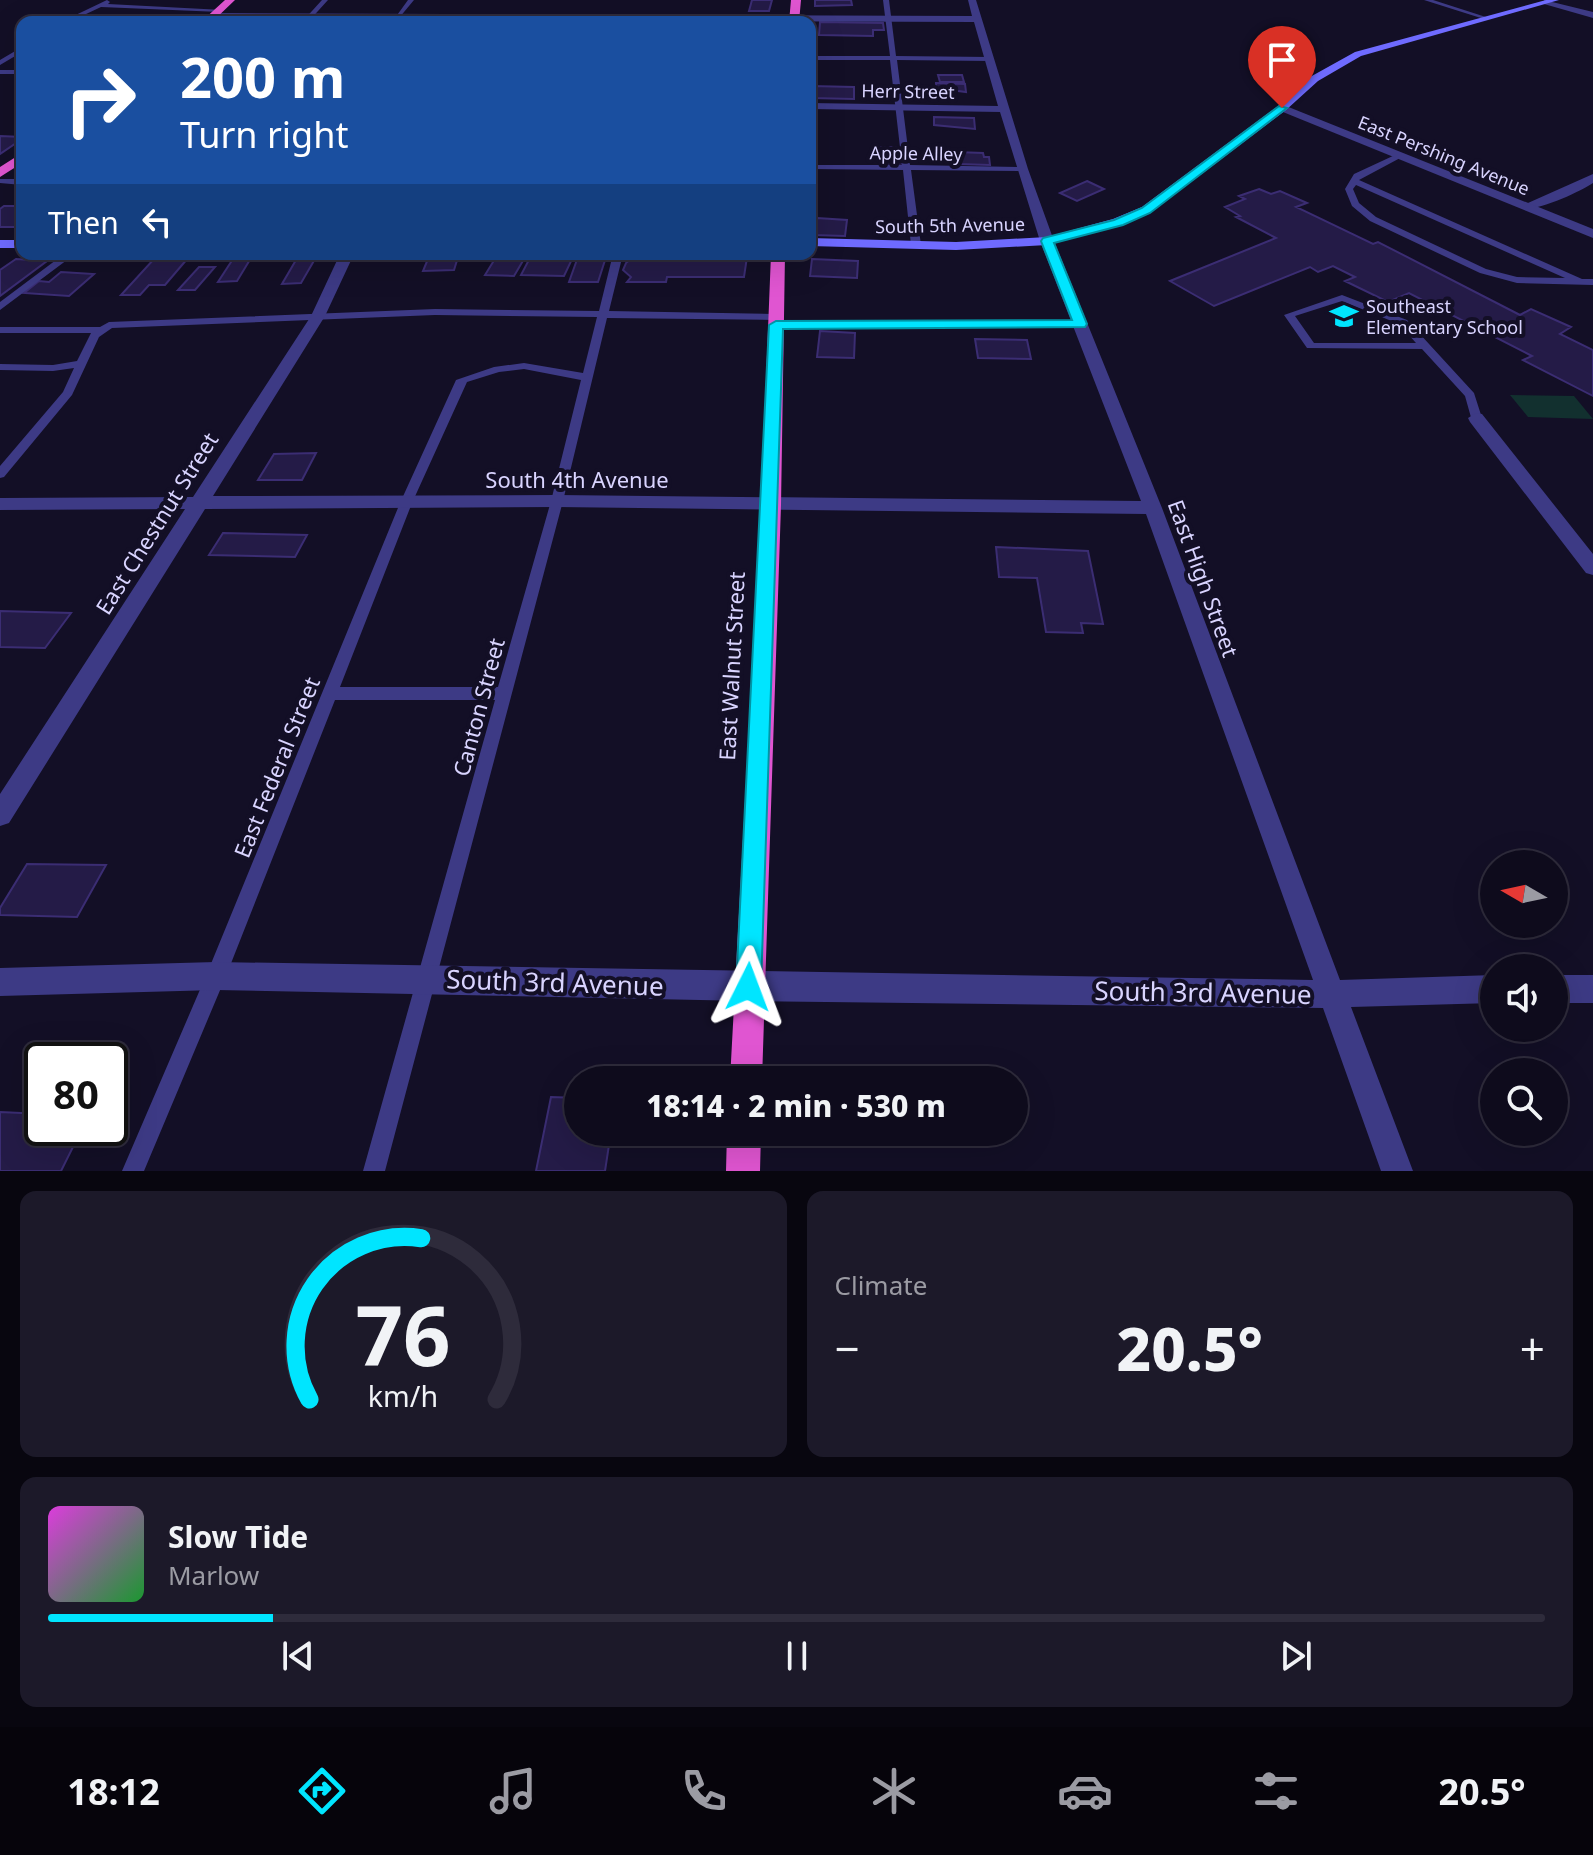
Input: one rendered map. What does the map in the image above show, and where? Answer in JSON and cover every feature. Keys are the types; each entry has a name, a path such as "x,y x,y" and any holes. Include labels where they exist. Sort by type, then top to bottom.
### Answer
{"highway":[{"path":"214,16 230,0"},
{"name":"East Walnut Street","path":"746,1066 771,505 778,260"},
{"path":"743,1171 744,1146"}],"main road":[{"name":"South 5th Avenue","path":"816,242 916,245 1047,241 1118,222 1146,210 1282,108 1314,79 1358,54 1551,1"}],"street":[{"path":"1551,1 1593,15"},
{"path":"816,18 888,18 975,10"},
{"name":"East High Street","path":"975,10 1022,169 1047,241 1153,508 1397,1171"},
{"name":"Herr Street","path":"816,106 1005,109"},
{"name":"East Pershing Avenue","path":"1282,108 1593,234"},
{"path":"1525,207 1579,187 1593,178"},
{"name":"East Chestnut Street","path":"0,815 318,316 344,260"},
{"path":"1476,418 1593,568"},
{"name":"South 4th Avenue","path":"0,504 557,501 1153,508"},
{"name":"South 3rd Avenue","path":"0,982 216,976 748,987 1330,994 1480,989"},
{"path":"1568,989 1593,989"}],"lane":[{"path":"77,16 113,0"},
{"path":"311,16 325,0"},
{"path":"886,0 916,245"},
{"path":"1427,0 1486,18"},
{"path":"101,5 214,16"},
{"path":"816,58 990,59"},
{"path":"1398,157 1357,176 1349,189 1355,204 1373,219 1451,257 1517,280 1590,285"},
{"name":"Apple Alley","path":"816,167 1022,169"},
{"path":"1353,181 1590,285"},
{"path":"0,307 62,260"},
{"name":"Canton Street","path":"374,1171 557,501 617,260"},
{"path":"1425,346 1311,346 1289,315 1342,298 1403,322 1470,395 1476,418"},
{"path":"0,474 68,393 101,330 109,325 435,312 776,321 1080,324"},
{"path":"0,330 101,330"},
{"path":"0,367 53,368 81,364"},
{"name":"East Federal Street","path":"133,1171 216,976 406,503 462,380 498,369 524,366 586,377"},
{"path":"329,693 504,694"}],"green space":[{"path":"1510,395 1574,396 1593,419 1528,417"}],"building":[{"path":"752,0 772,0 769,11 749,11"},
{"path":"815,0 851,0 852,5 815,6"},
{"path":"820,22 883,23 884,30 873,30 873,36 819,35"},
{"path":"938,75 962,75 964,82 940,82"},
{"path":"936,83 965,84 966,92 936,88"},
{"path":"816,86 854,87 854,99 816,98"},
{"path":"934,117 974,118 975,129 934,125"},
{"path":"0,136 16,137 16,143 0,154"},
{"path":"880,147 900,147 903,166 881,166"},
{"path":"956,152 983,153 984,157 989,157 990,165 958,164"},
{"path":"1087,181 1104,189 1077,201 1060,193"},
{"path":"1259,189 1271,194 1280,191 1307,203 1296,207 1373,244 1378,242 1520,315 1531,309 1571,327 1560,334 1593,350 1593,396 1523,360 1532,356 1409,293 1388,302 1345,281 1355,277 1333,266 1318,272 1310,267 1214,306 1170,281 1276,238 1236,217 1240,216 1225,207 1245,199 1239,196"},
{"path":"16,206 16,227 0,227 0,209"},
{"path":"817,218 847,220 845,236 816,235"},
{"path":"16,259 47,261 0,296 0,270"},
{"path":"153,260 186,260 165,285 149,285 140,295 121,295"},
{"path":"232,260 250,260 237,281 218,282"},
{"path":"296,260 314,260 301,283 282,284"},
{"path":"428,260 457,260 454,270 423,271"},
{"path":"494,260 523,260 514,276 485,275"},
{"path":"529,260 572,260 564,276 521,275"},
{"path":"577,260 605,260 598,282 569,282"},
{"path":"630,260 747,260 744,277 667,277 666,282 627,282 631,277 623,270"},
{"path":"812,260 858,261 857,278 810,276"},
{"path":"199,267 215,267 195,290 178,290"},
{"path":"61,272 94,274 69,296 24,293 39,281 49,282"},
{"path":"820,331 855,333 854,358 817,357"},
{"path":"975,339 1027,340 1031,359 978,358"},
{"path":"316,453 302,480 258,480 274,454"},
{"path":"223,533 307,535 295,557 209,555"},
{"path":"996,547 1088,551 1103,624 1081,623 1083,633 1046,632 1037,578 999,577"},
{"path":"0,611 71,613 45,648 0,647"},
{"path":"27,864 106,865 77,917 0,915 0,908"},
{"path":"551,1097 564,1097 564,1146 609,1146 605,1171 536,1171"},
{"path":"0,1112 24,1113 24,1146 74,1146 61,1171 0,1171"}],"place":[{"name":"Southeast Elementary School","path":"1344,316"}],"route":[{"path":"748,987 771,505 776,325 1080,324 1047,241 1118,222 1146,210 1282,108"}]}
